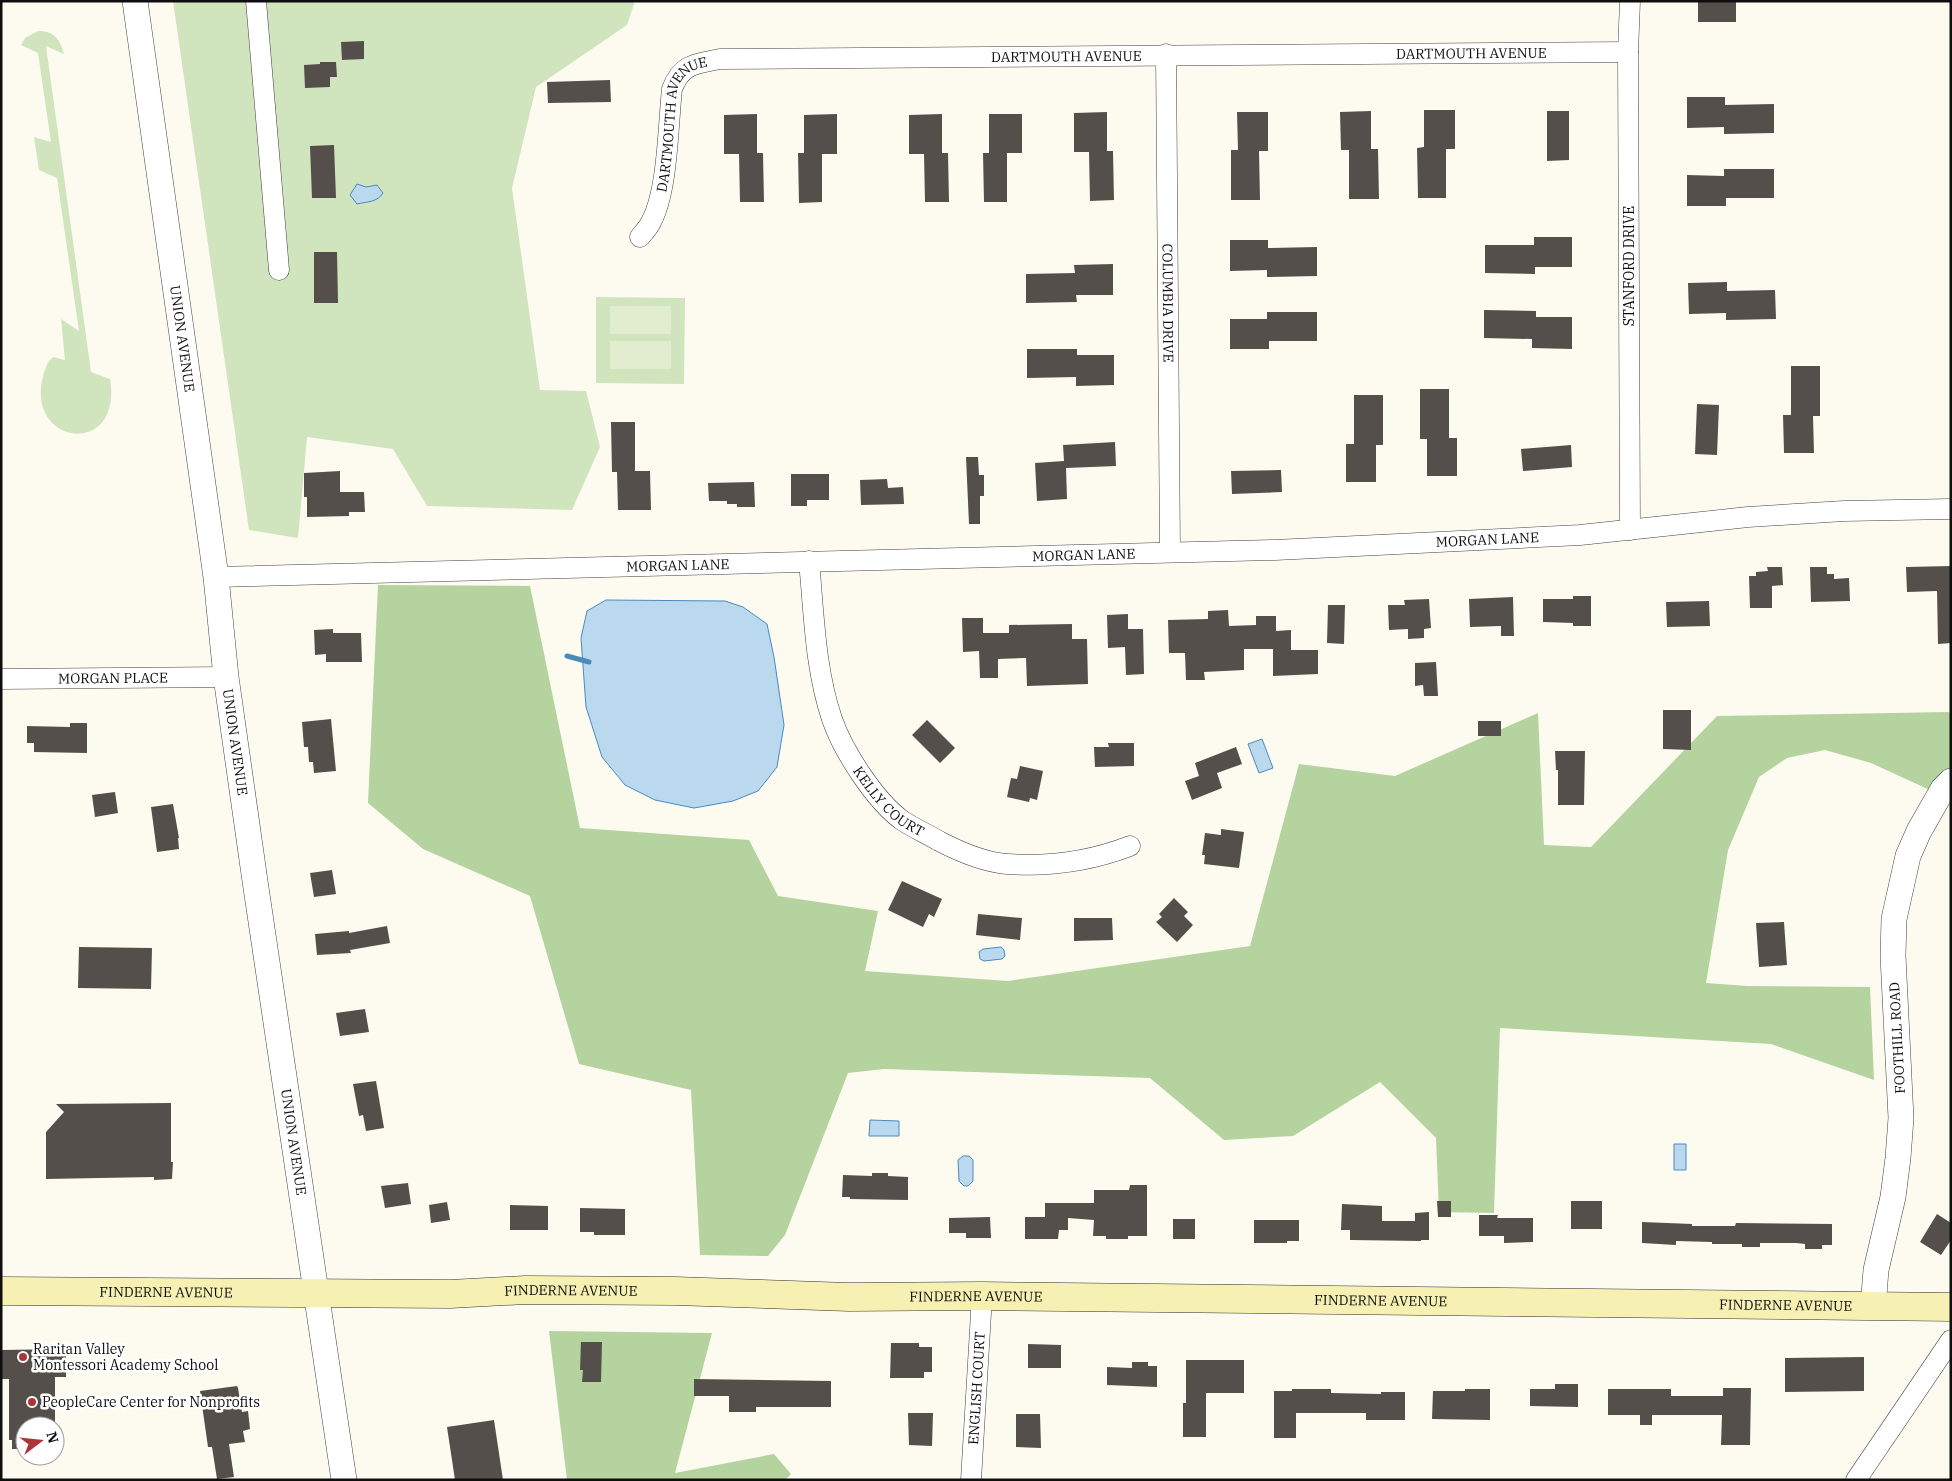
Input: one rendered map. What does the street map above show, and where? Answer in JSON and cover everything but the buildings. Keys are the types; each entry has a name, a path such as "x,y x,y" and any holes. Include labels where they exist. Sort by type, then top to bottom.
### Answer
{"main road":[{"name":"FINDERNE AVENUE","path":"1,1291 450,1294 525,1290 675,1291 849,1297 982,1296 1951,1307"}],"street":[{"name":"UNION AVENUE","path":"135,1 216,577 226,677 344,1480"},
{"path":"256,1 279,270"},
{"name":"STANFORD DRIVE","path":"1630,1 1628,52 1630,530"},
{"name":"DARTMOUTH AVENUE","path":"640,237 651,222 658,205 664,174 672,89 676,77 682,70 693,65 720,59 1166,54 1628,52"},
{"name":"COLUMBIA DRIVE","path":"1166,54 1170,552"},
{"name":"MORGAN LANE","path":"216,577 1275,550 1580,535 1768,516 1844,511 1951,509"},
{"name":"KELLY COURT","path":"810,561 818,652 832,719 844,747 869,787 902,820 953,848 981,859 1006,864 1057,864 1112,853 1130,846"},
{"name":"MORGAN PLACE","path":"1,679 226,677"},
{"name":"FOOTHILL ROAD","path":"1874,1307 1876,1270 1892,1197 1898,1158 1901,1118 1892,956 1894,919 1908,856 1919,831 1943,790 1951,781"},
{"name":"ENGLISH COURT","path":"971,1480 982,1296"},
{"path":"1856,1480 1951,1340"}],"green space":[{"path":"173,1 635,1 627,25 536,87 512,188 540,390 586,391 600,447 572,510 427,506 393,449 307,437 298,538 249,530"},
{"path":"38,31 48,32 56,37 61,44 64,54 46,46 91,372 110,379 110,404 103,421 91,431 76,434 61,429 49,419 42,403 42,381 47,365 53,357 65,360 61,319 79,331 57,178 39,170 34,137 51,142 38,53 21,45 25,38"},
{"path":"596,297 685,298 684,384 596,383"},
{"path":"610,306 671,306 671,334 610,334"},
{"path":"610,341 671,341 671,369 610,369"},
{"path":"378,585 530,586 580,828 749,840 778,896 878,911 865,971 1008,981 1250,946 1299,764 1395,776 1538,713 1544,845 1591,847 1717,716 1948,712 1951,713 1951,767 1932,791 1871,763 1825,750 1787,758 1759,777 1728,850 1706,983 1747,986 1870,987 1874,1080 1771,1044 1500,1028 1494,1213 1439,1212 1436,1138 1380,1082 1293,1136 1224,1140 1150,1078 884,1069 848,1073 785,1235 768,1256 700,1255 691,1090 579,1064 530,896 423,849 368,803"},
{"path":"549,1331 712,1333 675,1473 774,1454 791,1474 785,1480 567,1480"}],"water":[{"path":"357,184 366,187 377,185 383,193 375,200 357,204 350,195"},
{"path":"606,600 725,601 743,607 767,624 784,725 777,767 758,791 733,801 694,808 655,800 625,785 602,757 586,707 581,638 587,611"},
{"path":"1262,739 1273,768 1259,773 1248,744"},
{"path":"1001,947 1004,950 1005,956 1002,959 984,961 980,959 979,952 983,949"},
{"path":"870,1120 899,1121 899,1136 869,1136"},
{"path":"1674,1144 1686,1144 1686,1170 1674,1170"},
{"path":"963,1156 969,1156 973,1160 973,1181 968,1186 964,1186 959,1181 958,1160"}],"waterway":[{"path":"567,656 589,662"}],"place":[{"name":"Raritan Valley Montessori Academy School","path":"23,1357"},
{"name":"PeopleCare Center for Nonprofits","path":"32,1402"}]}
